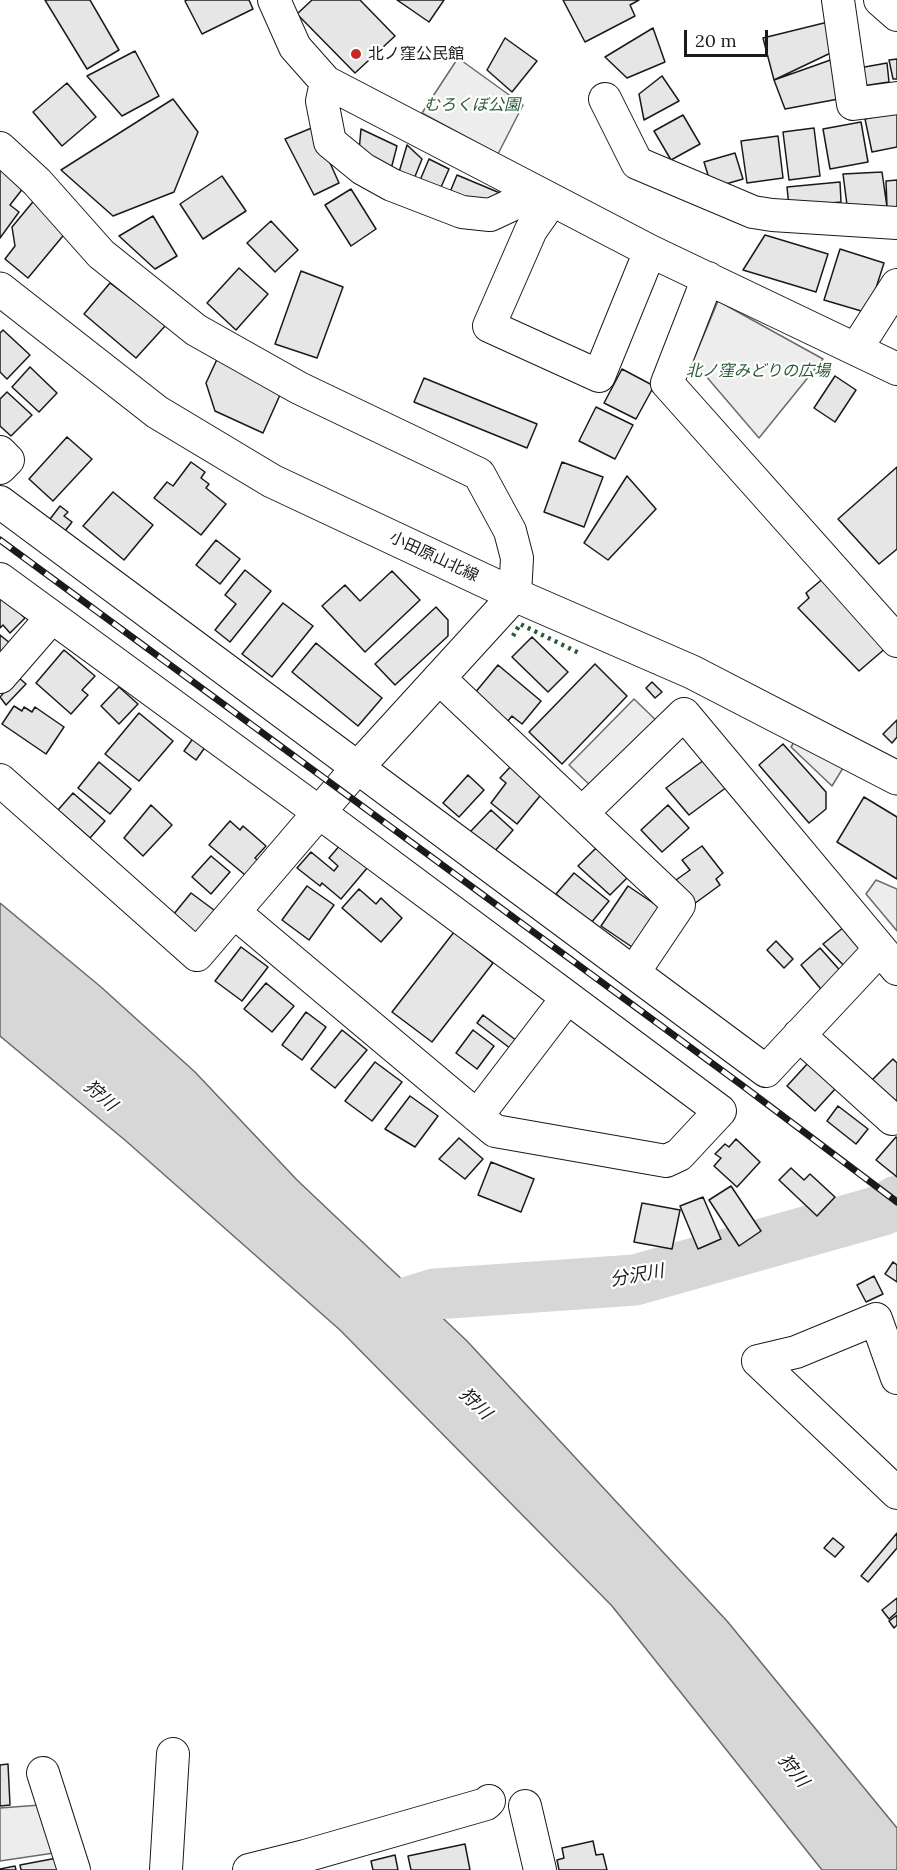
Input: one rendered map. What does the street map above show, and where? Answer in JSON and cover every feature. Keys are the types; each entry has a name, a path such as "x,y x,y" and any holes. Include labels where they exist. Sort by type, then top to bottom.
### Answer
{"main road":[{"name":"小田原山北線","path":"0,288 157,412 272,481 515,595 693,672 897,778"}],"street":[{"path":"274,0 295,47 326,82 650,251 897,369"},
{"path":"838,0 853,104 897,98"},
{"path":"880,0 897,15"},
{"path":"326,82 322,101 330,142 363,169 392,185 462,212 490,216 544,196"},
{"path":"605,99 637,163 753,212 897,223"},
{"path":"0,148 37,182 101,254 196,330 299,388 479,474 510,531 517,558 515,595 358,767 197,955 0,780"},
{"path":"544,196 489,326 599,376 650,251"},
{"path":"708,278 667,383 897,642"},
{"path":"856,349 897,285"},
{"path":"0,452 8,460 0,468"},
{"path":"0,502 766,1071 799,1035 889,959 684,714 582,813"},
{"path":"0,579 320,813 720,1111 679,1155 666,1161 495,1131 234,912"},
{"path":"0,677 52,617"},
{"path":"439,678 679,905 634,972"},
{"path":"477,1116 567,998"},
{"path":"799,1035 892,1119"},
{"path":"897,1378 876,1319 796,1352 758,1361 897,1493"},
{"path":"166,1870 173,1754"},
{"path":"43,1773 75,1870"},
{"path":"249,1870 307,1863 486,1804 489,1801"},
{"path":"525,1806 540,1870"}],"shaded area":[{"name":"むろくぼ公園","path":"458,58 523,105 498,154 422,113"},
{"name":"北ノ窪みどりの広場","path":"718,301 823,359 759,438 693,361"},
{"path":"634,699 659,723 595,790 569,765"},
{"path":"796,739 843,768 832,786 791,747"},
{"path":"876,880 897,889 897,931 866,894"},
{"path":"40,1805 54,1853 0,1861 0,1808"}],"water":[{"name":"狩川","path":"0,903 101,987 195,1072 297,1180 467,1341 727,1621 897,1828 897,1870 822,1870 612,1606 340,1330 126,1141 0,1036"}],"building":[{"path":"45,0 90,0 119,50 87,69"},
{"path":"249,0 253,9 202,34 185,1"},
{"name":"北ノ窪公民館","path":"312,0 360,0 395,36 355,73 297,14"},
{"path":"397,0 444,0 429,22"},
{"path":"563,0 639,0 630,5 635,16 585,42"},
{"path":"828,22 839,49 774,80 763,38"},
{"path":"653,28 665,62 627,78 605,57"},
{"path":"505,38 537,61 512,92 487,70"},
{"path":"135,51 159,96 122,116 87,76"},
{"path":"839,57 849,97 785,109 774,80"},
{"path":"897,59 897,79 893,79 889,60"},
{"path":"887,63 889,82 862,86 859,68"},
{"path":"662,76 679,101 644,120 639,94"},
{"path":"67,83 96,117 62,146 33,112"},
{"path":"173,99 198,132 174,192 113,216 61,170"},
{"path":"897,112 897,147 872,152 865,119"},
{"path":"683,115 700,144 671,160 654,131"},
{"path":"861,122 868,162 830,169 823,129"},
{"path":"314,127 339,183 314,195 285,139"},
{"path":"814,128 820,176 789,180 783,132"},
{"path":"361,129 397,146 389,177 359,151"},
{"path":"778,136 783,178 747,183 741,141"},
{"path":"407,145 422,159 412,184 397,179"},
{"path":"735,153 743,179 712,188 704,162"},
{"path":"0,155 31,178 10,205 19,212 0,238"},
{"path":"429,159 449,169 438,194 418,185"},
{"path":"882,172 887,207 847,205 843,174"},
{"path":"457,175 500,193 491,211 448,197"},
{"path":"222,176 246,211 203,239 180,204"},
{"path":"897,180 897,207 887,207 886,181"},
{"path":"840,182 841,202 789,207 787,187"},
{"path":"351,189 376,229 351,246 325,205"},
{"path":"37,197 72,225 28,278 5,259 15,246 12,227"},
{"path":"153,216 177,256 155,269 119,236"},
{"path":"271,221 298,250 275,272 247,243"},
{"path":"765,235 828,254 816,292 743,270"},
{"path":"840,249 884,263 868,313 824,300"},
{"path":"239,268 268,294 236,330 207,303"},
{"path":"301,271 343,287 317,358 275,344"},
{"path":"110,283 166,325 136,358 84,314"},
{"path":"3,330 30,355 7,379 0,372 0,333"},
{"path":"219,355 284,386 263,433 215,411 206,383"},
{"path":"30,367 57,393 39,412 12,387"},
{"path":"622,369 654,386 636,419 604,403"},
{"path":"835,376 856,390 835,422 814,408"},
{"path":"424,378 537,424 527,448 414,402"},
{"path":"7,392 32,415 11,436 0,426 0,399"},
{"path":"596,407 633,425 615,459 579,441"},
{"path":"67,437 92,459 53,501 29,479"},
{"path":"191,462 205,472 201,478 209,484 206,488 226,504 201,535 154,498 167,482 173,486"},
{"path":"562,462 603,477 584,527 544,512"},
{"path":"897,467 897,549 879,564 838,519"},
{"path":"627,476 656,509 608,560 584,543"},
{"path":"113,492 153,525 124,560 83,526"},
{"path":"60,506 68,512 64,516 72,522 62,535 47,523"},
{"path":"216,540 240,559 220,584 196,565"},
{"path":"245,570 271,591 230,642 215,630 236,604 225,595"},
{"path":"392,571 420,600 365,652 322,606 345,585 360,601"},
{"path":"832,571 894,641 859,671 798,608 809,598 806,593"},
{"path":"0,594 25,618 10,633 3,625 0,628"},
{"path":"283,603 313,626 272,677 242,654"},
{"path":"436,607 448,620 448,636 395,685 375,664"},
{"path":"0,635 15,647 0,662"},
{"path":"532,637 568,672 548,692 512,657"},
{"path":"316,643 382,698 358,726 292,672"},
{"path":"64,650 95,676 82,690 88,695 71,714 36,683"},
{"path":"595,664 627,696 562,764 529,732"},
{"path":"498,665 541,701 522,724 512,716 507,722 474,694"},
{"path":"18,677 26,684 6,705 0,697"},
{"path":"652,682 662,692 655,698 646,688"},
{"path":"119,687 138,704 119,724 101,706"},
{"path":"14,706 22,711 24,707 32,712 35,707 64,727 46,754 2,724"},
{"path":"139,713 173,741 139,781 105,754"},
{"path":"897,720 897,737 892,743 883,734"},
{"path":"194,737 206,746 196,760 184,751"},
{"path":"783,744 826,792 826,809 809,823 759,765"},
{"path":"708,757 731,784 689,815 666,788"},
{"path":"99,762 131,789 110,814 78,788"},
{"path":"512,765 544,791 517,824 491,803 506,783 500,778"},
{"path":"468,775 484,790 459,817 443,803"},
{"path":"73,793 105,821 90,838 58,810"},
{"path":"864,797 897,817 897,879 837,842"},
{"path":"151,805 172,825 143,856 124,838"},
{"path":"668,805 689,828 662,852 641,830"},
{"path":"491,810 513,830 494,852 470,832"},
{"path":"230,821 240,830 243,826 266,846 255,858 268,870 256,884 209,845"},
{"path":"341,844 368,867 341,899 322,883 320,886 297,868 311,852 334,871 338,866 329,858"},
{"path":"702,846 723,873 716,879 720,885 694,904 676,880 690,870 682,860"},
{"path":"596,848 627,878 610,895 578,866"},
{"path":"211,856 230,872 211,894 192,877"},
{"path":"574,873 609,901 591,923 556,894"},
{"path":"307,886 334,905 309,940 282,920"},
{"path":"628,886 662,909 635,949 601,926"},
{"path":"359,889 376,904 381,898 402,918 381,942 342,908"},
{"path":"191,893 218,913 200,937 173,915"},
{"path":"844,927 862,948 851,973 823,944"},
{"path":"454,932 493,963 432,1042 392,1012"},
{"path":"776,941 793,959 784,968 767,950"},
{"path":"241,947 268,967 242,1001 215,981"},
{"path":"820,948 845,976 825,994 801,965"},
{"path":"266,983 294,1006 272,1032 244,1009"},
{"path":"306,1012 326,1027 302,1060 282,1045"},
{"path":"483,1015 521,1044 515,1052 477,1023"},
{"path":"342,1030 367,1050 335,1088 311,1069"},
{"path":"473,1030 494,1046 477,1069 456,1053"},
{"path":"893,1059 897,1063 897,1112 868,1084"},
{"path":"375,1062 402,1082 372,1121 345,1101"},
{"path":"809,1062 836,1088 815,1111 787,1086"},
{"path":"410,1096 438,1116 415,1147 385,1129"},
{"path":"838,1106 868,1129 856,1144 827,1121"},
{"path":"459,1138 483,1159 465,1179 439,1159"},
{"path":"897,1138 897,1177 876,1160"},
{"path":"736,1139 760,1162 737,1187 714,1166 721,1158 715,1154 725,1144 729,1147"},
{"path":"491,1162 534,1179 521,1212 478,1195"},
{"path":"791,1168 804,1180 810,1174 835,1197 817,1216 779,1180"},
{"path":"731,1186 761,1231 739,1246 709,1200"},
{"path":"703,1197 721,1239 698,1249 680,1206"},
{"path":"642,1203 680,1210 672,1249 634,1242"},
{"path":"893,1262 897,1265 897,1282 885,1274"},
{"path":"874,1276 883,1294 866,1302 857,1285"},
{"path":"897,1533 897,1548 868,1582 861,1576"},
{"path":"833,1538 844,1547 835,1557 824,1548"},
{"path":"897,1598 897,1612 889,1619 882,1610"},
{"path":"897,1615 897,1625 894,1628 889,1621"},
{"path":"8,1764 10,1805 0,1806 0,1765"},
{"path":"593,1841 596,1855 603,1854 607,1870 559,1870 557,1860 564,1858 562,1848"},
{"path":"465,1844 470,1870 411,1870 408,1856"},
{"path":"395,1855 398,1870 373,1870 371,1861"},
{"path":"57,1858 59,1870 21,1870 20,1865"},
{"path":"15,1866 16,1870 0,1870 0,1869"}],"waterway":[{"name":"分沢川","path":"369,1314 435,1294 635,1280 883,1210 897,1201"}],"railway":[{"path":"0,540 743,1086 897,1202"}],"hedge":[{"path":"513,636 520,624 579,653"}],"place":[{"name":"北ノ窪公民館","path":"356,54"}]}
